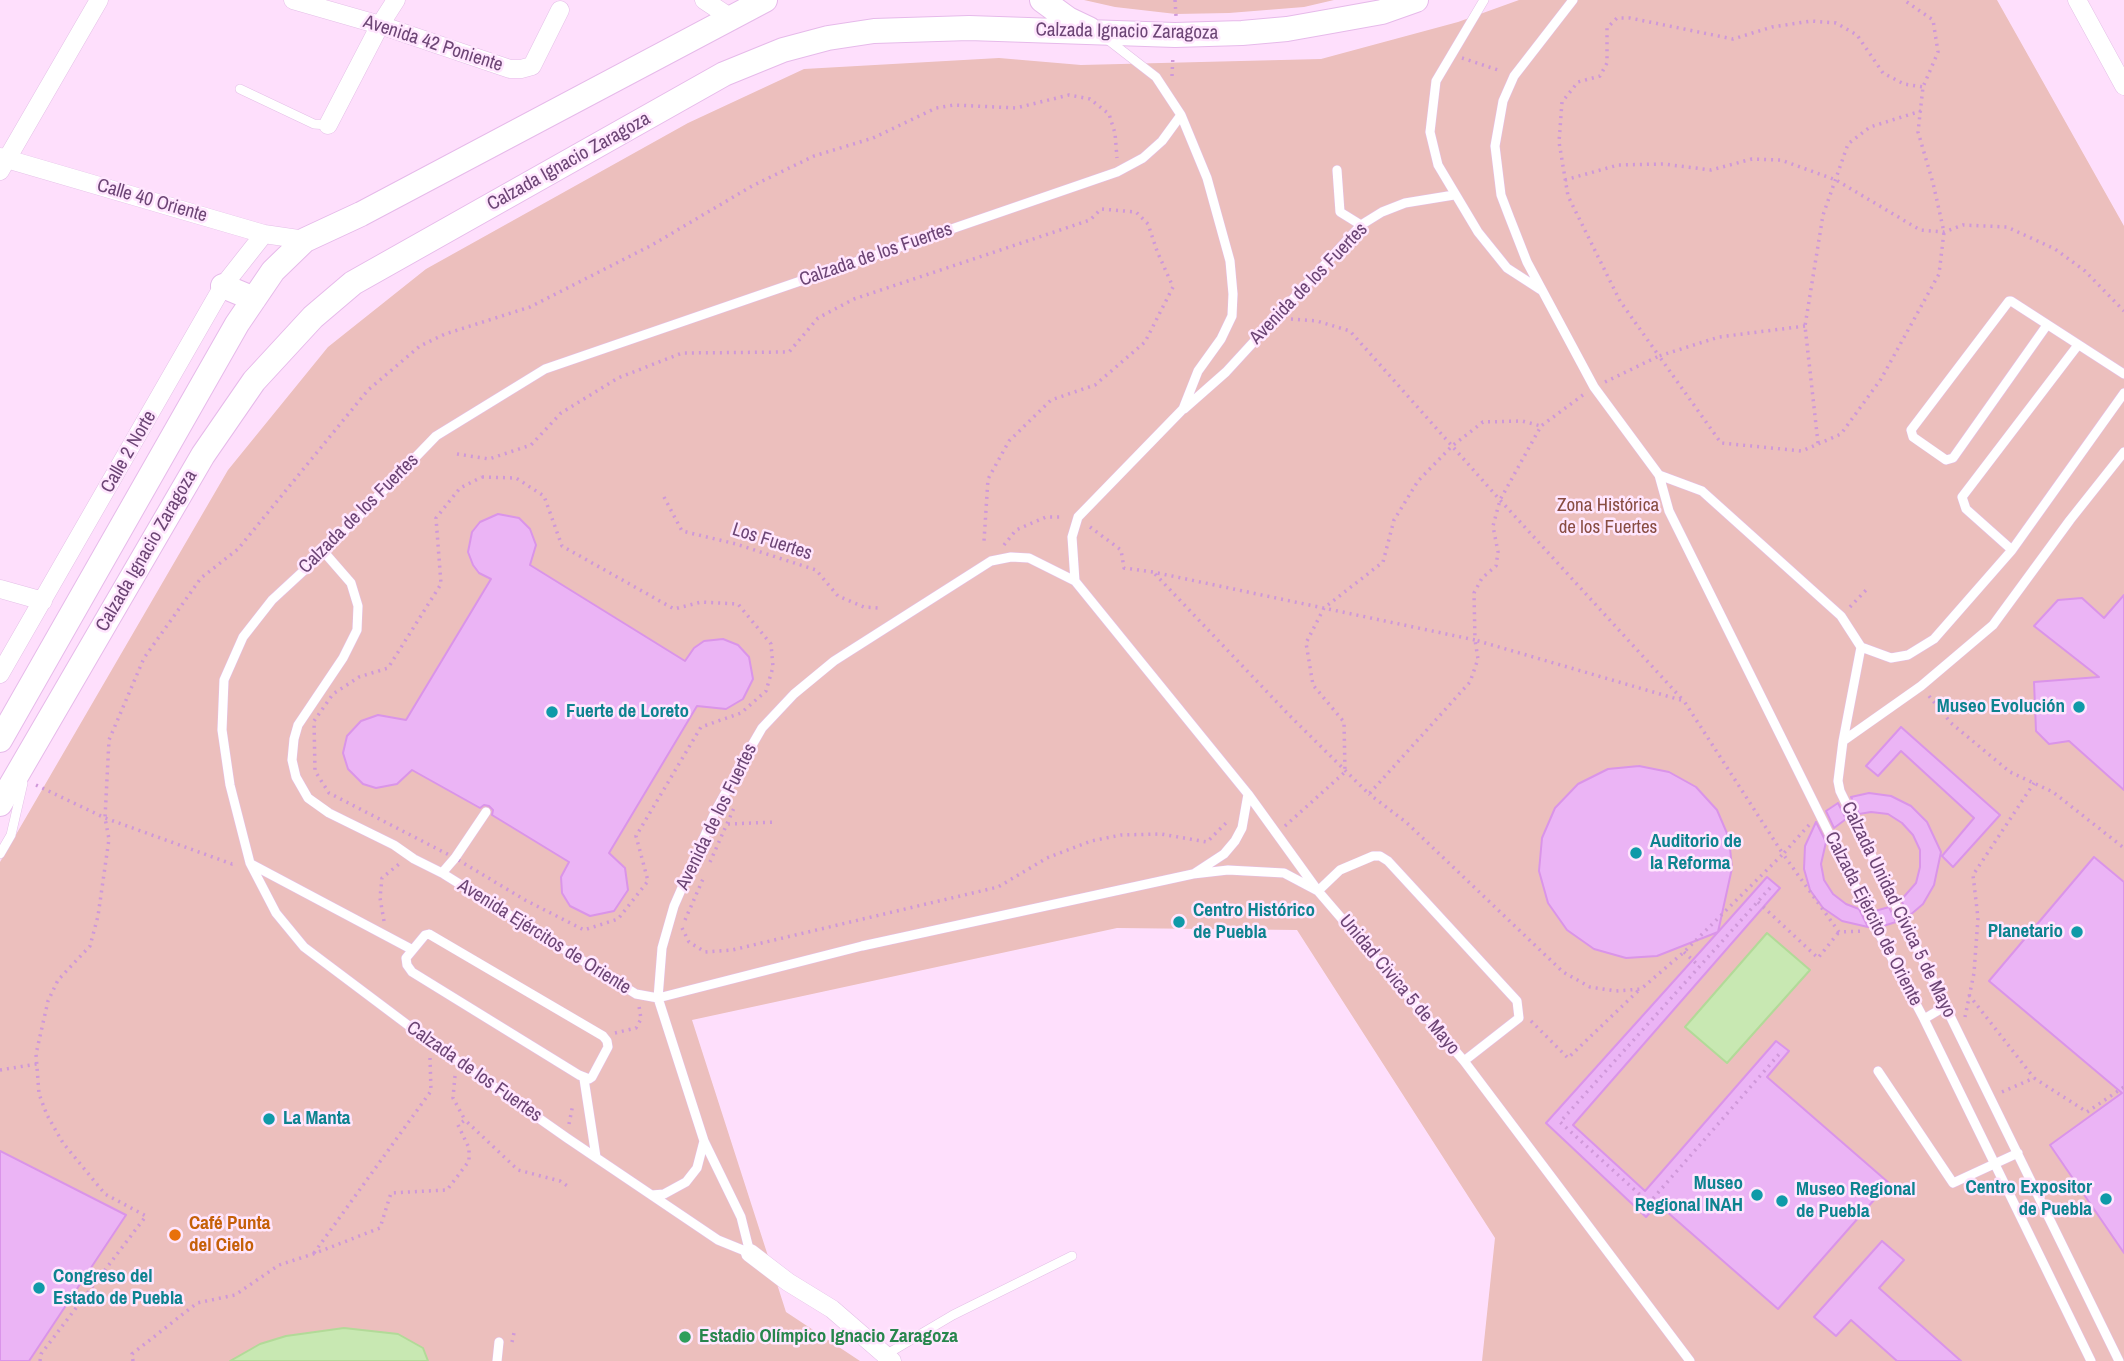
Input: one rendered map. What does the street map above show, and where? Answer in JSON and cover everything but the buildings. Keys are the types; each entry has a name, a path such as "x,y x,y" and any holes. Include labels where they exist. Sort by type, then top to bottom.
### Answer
{"main road":[{"name":"Calzada Ignacio Zaragoza","path":"0,740 237,324 273,271 305,240 361,214 765,0"},
{"path":"1042,0 1068,19 1100,33"},
{"name":"Calzada Ignacio Zaragoza","path":"0,804 203,455 254,382 313,317 353,284 724,74 783,50 828,38 874,31 920,29 1012,29 1175,35 1287,29 1382,12 1416,0"},
{"path":"223,286 254,299"}],"street":[{"path":"2,162 99,0"},
{"name":"Avenida 42 Poniente","path":"293,0 380,25 510,69 532,66 560,10"},
{"path":"328,125 380,25 396,0"},
{"path":"704,0 731,18"},
{"path":"2077,0 2124,86"},
{"name":"Calle 40 Oriente","path":"2,162 264,234 305,240"},
{"name":"Calle 2 Norte","path":"0,674 223,286 264,234"},
{"path":"0,589 43,601"},
{"name":"Calzada de los Fuertes","path":"750,1253 788,1282 832,1309 889,1357"}],"lane":[{"path":"1484,0 1436,81 1430,132 1438,165 1478,232 1507,268 1543,291"},
{"path":"1573,0 1514,76 1503,100 1496,128 1497,173 1501,195 1527,262 1594,387 1659,475 1702,491 1841,616 1861,647 1891,659 1908,655 1934,639 2012,550 2124,393"},
{"path":"1100,33 1156,77 1181,115"},
{"path":"240,89 314,124 328,125"},
{"name":"Calzada de los Fuertes","path":"750,1253 718,1240 650,1195 429,1041 304,947 276,913 250,863 230,785 222,730 224,680 243,637 272,600 324,552 436,436 545,369 1117,172 1143,158 1162,141 1181,115"},
{"name":"Avenida de los Fuertes","path":"1181,115 1208,178 1230,261 1233,294 1232,316 1228,328 1198,371 1183,409"},
{"path":"1337,170 1340,212 1361,225"},
{"name":"Avenida de los Fuertes","path":"1078,517 1183,409 1226,373 1361,225 1382,212 1405,203 1454,195"},
{"path":"2047,325 1953,458 1946,460 1913,437 1911,430 2007,302 2011,301 2124,374"},
{"path":"2012,550 1966,509 1962,497 2078,345"},
{"path":"1843,741 1921,686 1993,625 2124,452"},
{"name":"Calzada Ejército de Oriente","path":"1659,475 1669,511 1996,1164 2091,1361"},
{"path":"1075,580 1072,537 1078,517"},
{"name":"Avenida Ejércitos de Oriente","path":"324,552 351,583 358,606 357,630 343,658 298,724 293,739 292,760 296,777 308,798 329,813 394,845 442,873 636,994 658,998"},
{"name":"Unidad Civica 5 de Mayo","path":"991,561 1011,556 1030,558 1075,580 1248,794 1318,891 1464,1061 1690,1361"},
{"name":"Avenida de los Fuertes","path":"704,1141 658,998 662,948 674,906 716,810 762,728 794,694 834,661 991,561"},
{"name":"Calzada Unidad Cívica 5 de Mayo","path":"1861,647 1843,741 1838,781 1840,791 2119,1361"},
{"path":"0,854 11,835 29,755"},
{"path":"1193,874 1224,854 1235,841 1242,828 1248,794"},
{"path":"442,873 486,812"},
{"path":"658,998 862,946 1193,874 1228,870 1284,873 1318,891 1340,870 1373,856 1380,856 1388,861 1517,1001 1519,1018 1464,1061"},
{"path":"250,863 411,949"},
{"path":"425,935 433,935 603,1036 608,1047 592,1077 584,1079 412,972 406,958 425,935"},
{"path":"1924,1019 1944,1007"},
{"path":"1878,1071 1953,1183 2018,1153"},
{"path":"584,1079 596,1157"},
{"path":"650,1195 664,1194 685,1182 697,1168 704,1141"},
{"path":"704,1141 741,1217 750,1253"},
{"path":"889,1357 953,1315 1072,1256"},
{"path":"497,1361 499,1342"}],"path":[{"path":"1904,0 1933,20 1938,52 1923,88 1918,132 1944,232 1939,274 1881,379 1841,434 1802,450 1721,443 1620,301 1568,196 1559,142 1562,103 1578,82 1600,76 1607,63 1607,28 1617,18 1630,18 1732,39 1785,25 1836,23 1857,35 1883,73 1904,84 1923,88"},
{"path":"1450,54 1514,76"},
{"path":"40,1361 41,1354 146,1216 105,1194 63,1143 47,1115 40,1094 36,1054 48,1001 58,980 90,946 94,930 109,839 106,818 108,740 144,658 201,578 238,549 368,390 420,346 445,334 530,307 652,244 752,186 814,156 873,138 936,108 954,105 1016,108 1069,95 1090,99 1109,114 1115,133 1117,172"},
{"path":"1818,443 1805,326 1823,215 1848,144 1870,127 1920,111"},
{"path":"1565,180 1618,165 1663,164 1711,170 1752,159 1780,160 1836,180 1920,230 1944,232 1964,225 2007,227 2055,248 2085,271 2124,311"},
{"path":"457,454 489,459 531,444 561,413 618,378 682,353 789,352 818,318 854,299 1090,219 1101,209 1136,212 1147,224 1173,287 1145,342 1095,385 1051,400 1009,441 988,479 984,541"},
{"path":"1275,318 1317,321 1350,331 1684,701 1783,854 1839,932"},
{"path":"1369,794 1470,682 1478,659 1474,593 1482,578 1496,566 1498,552 1493,526 1500,500 1541,426 1594,387 1659,356 1720,337 1805,326"},
{"path":"1277,833 1345,772 1344,722 1313,685 1306,643 1324,608 1383,562 1394,520 1418,481 1452,446 1483,422 1522,421 1541,426"},
{"path":"482,477 516,478 544,496 562,546 674,609 701,602 738,604 771,644 773,667 766,691 741,713 701,727 636,836 648,881 618,919 584,930 525,900 457,855 329,793 315,771 314,721 332,694 359,677 388,668 441,584 436,517 460,488 482,477"},
{"name":"Los Fuertes","path":"664,496 682,531 736,544 816,570 838,596 864,607 879,608"},
{"path":"991,561 1016,530 1046,517 1078,517 1121,550 1124,568 1475,640 1684,701"},
{"path":"1153,572 1345,772 1407,824 1563,972 1590,987 1616,991 1641,989"},
{"path":"1841,616 1868,588"},
{"path":"1921,686 1951,723 2010,772 2053,792 2124,848"},
{"path":"24,779 106,818 232,864 250,863"},
{"path":"1955,1028 1965,1018 1974,973 1978,918 1973,875 2034,783"},
{"path":"682,929 689,942 705,952 732,950 998,887 1047,858 1091,841 1121,835 1161,834 1207,842 1224,826 1248,794"},
{"path":"1519,1009 1568,1058 1684,952 1783,854 1819,814"},
{"path":"728,824 777,822"},
{"path":"386,934 380,898 382,878 400,864 414,859"},
{"path":"1770,888 1560,1122 1649,1203 1782,1052"},
{"path":"1758,902 1818,958 1839,932 1877,930"},
{"path":"1684,952 1699,966"},
{"path":"1969,995 2034,1078 2087,1112 2124,1087"},
{"path":"603,1036 636,1028 641,1019"},
{"path":"313,1254 431,1091 429,1041"},
{"path":"456,1059 453,1098 466,1120 518,1170 569,1186"},
{"path":"0,1070 37,1064"},
{"path":"2011,1087 2034,1078"},
{"path":"133,1361 132,1354 197,1303 235,1295 279,1265 380,1228 391,1194 447,1190 469,1161 469,1148 458,1125 466,1120"}],"green space":[{"path":"1084,0 1334,0 1304,7 1176,14 1115,7"},
{"name":"Zona Histórica de los Fuertes","path":"1519,0 1997,0 2124,226 2124,1361 1482,1361 1495,1238 1297,930 1117,928 692,1020 786,1312 860,1361 29,1361 126,1215 0,1151 0,862 228,470 328,347 426,269 688,123 804,69 999,58 1081,65 1321,59 1458,22"}],"shaded area":[{"path":"1767,933 1810,970 1727,1063 1685,1027"},
{"path":"344,1328 398,1334 423,1348 428,1361 230,1361 260,1344 286,1336"}],"place":[{"name":"Museo Evolución","path":"2079,707"},
{"name":"Fuerte de Loreto","path":"552,712"},
{"name":"Auditorio de la Reforma","path":"1636,853"},
{"name":"Centro Histórico de Puebla","path":"1179,922"},
{"name":"Planetario","path":"2077,932"},
{"name":"La Manta","path":"269,1119"},
{"name":"Museo Regional INAH","path":"1757,1195"},
{"name":"Centro Expositor de Puebla","path":"2106,1199"},
{"name":"Museo Regional de Puebla","path":"1782,1201"},
{"name":"Café Punta del Cielo","path":"175,1235"},
{"name":"Congreso del Estado de Puebla","path":"39,1288"},
{"name":"Estadio Olímpico Ignacio Zaragoza","path":"685,1337"}]}
